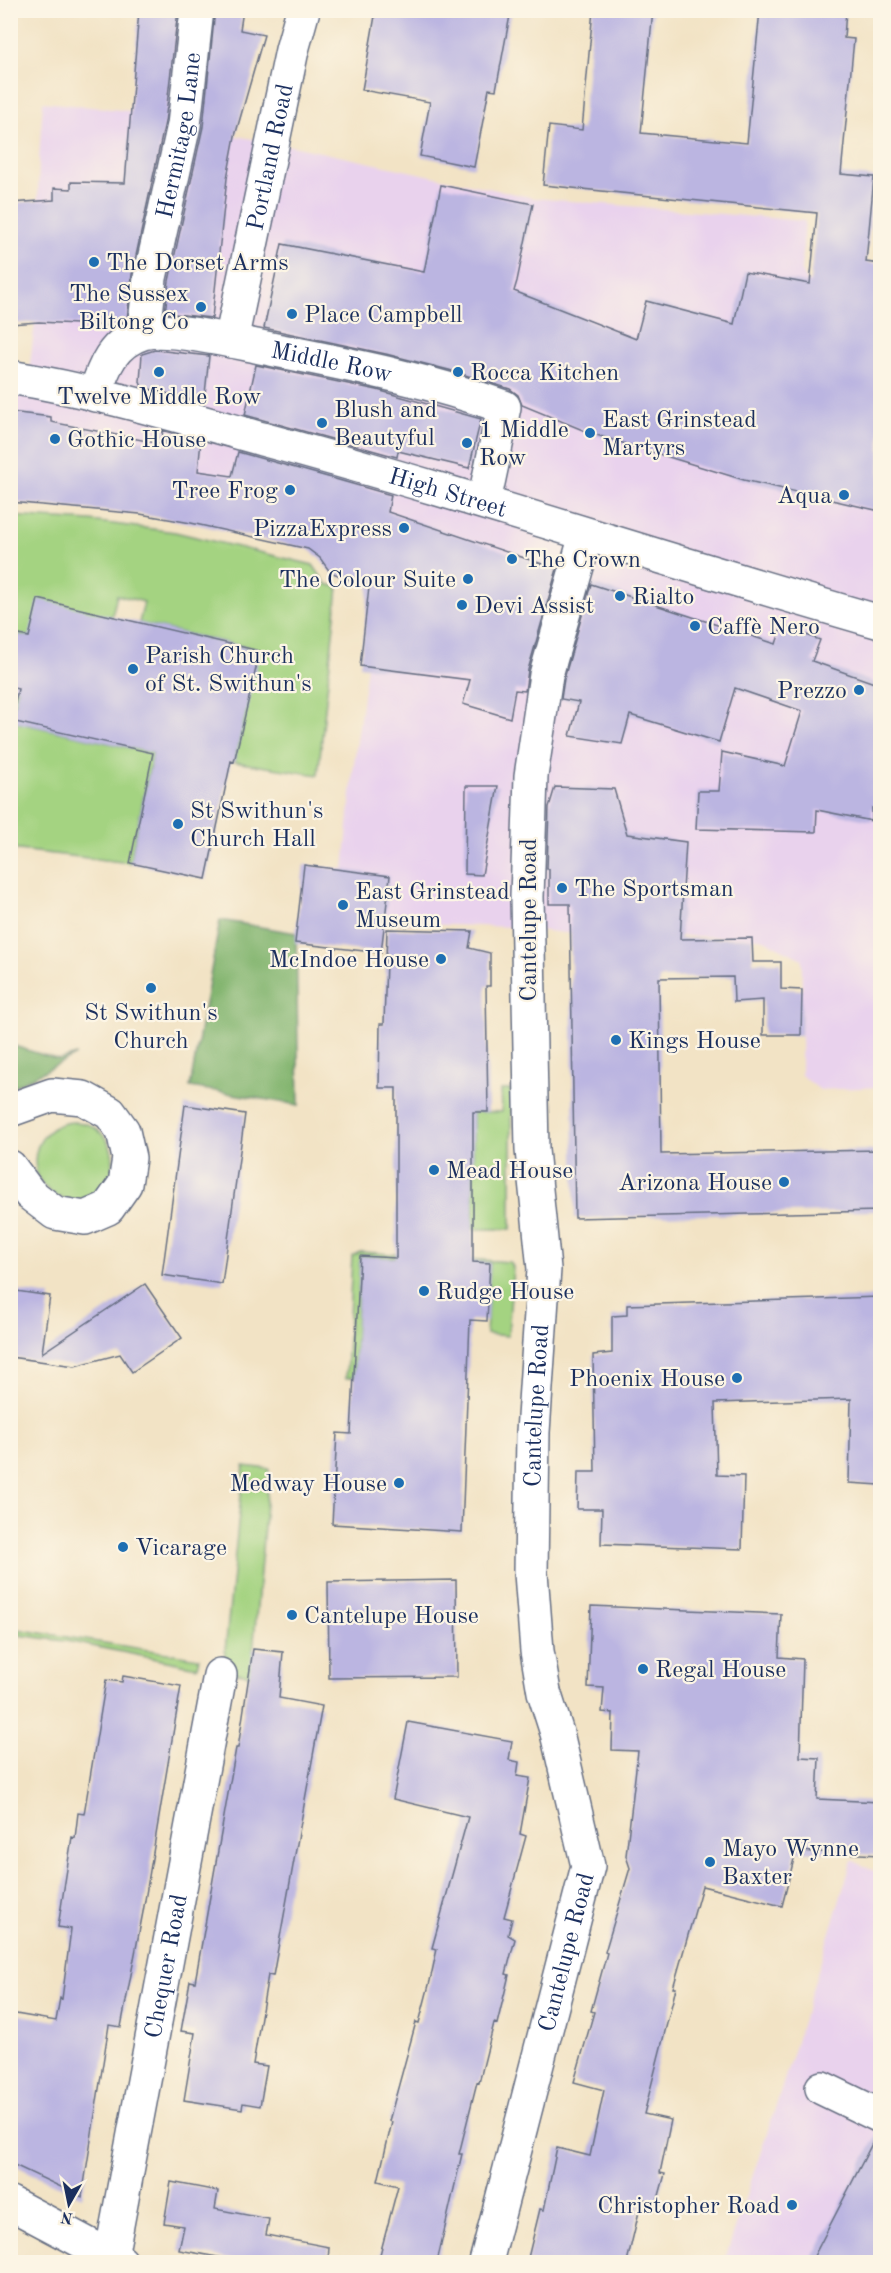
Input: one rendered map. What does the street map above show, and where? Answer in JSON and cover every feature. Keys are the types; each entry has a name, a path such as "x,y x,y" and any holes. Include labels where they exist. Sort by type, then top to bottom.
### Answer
{"street":[{"name":"Hermitage Lane","path":"144,332 150,278 184,125 197,10"},
{"name":"Portland Road","path":"231,341 292,50 303,10"},
{"name":"Middle Row","path":"144,332 165,332 231,341 407,377 504,407 484,502"},
{"path":"95,395 102,371 112,354 127,340 144,332"},
{"name":"High Street","path":"10,377 95,395 381,471 586,535 880,622"},
{"name":"Cantelupe Road","path":"486,2262 588,1866 557,1732 544,1692 537,1651 531,1573 533,1432 544,1269 532,1150 527,897 531,776 546,675 586,535"},
{"path":"10,1110 52,1095 83,1098 110,1113 123,1131 129,1158 125,1184 108,1208 85,1218 55,1213 30,1194 10,1167"},
{"name":"Chequer Road","path":"116,2260 220,1675"},
{"path":"822,2088 880,2116"},
{"path":"10,2203 116,2260"}],"shaded area":[{"path":"139,11 224,11 225,28 203,130 297,147 534,198 805,221 801,270 807,281 880,290 880,1087 820,1090 801,1075 802,959 760,938 565,933 512,927 385,923 381,953 295,943 304,865 344,869 353,771 367,667 369,587 330,572 320,558 308,549 147,515 11,502 10,377 28,380 35,322 39,158 43,102 130,111"},
{"path":"877,1424 880,1424 880,1662 875,1484"},
{"path":"852,1860 880,1874 880,2262 724,2262 778,2100"}],"green space":[{"path":"10,516 90,521 175,532 313,565 326,584 338,587 318,775 234,762 259,650 139,623 144,602 117,595 112,616 29,637 11,633"},
{"path":"11,687 18,689 11,721"},
{"path":"11,721 153,753 130,863 11,849"},
{"path":"220,920 296,933 299,1105 190,1087"},
{"path":"11,1045 59,1060 76,1055 11,1088"},
{"path":"501,1090 511,1090 511,1229 473,1229 473,1112 502,1112"},
{"path":"66,1122 82,1122 96,1128 107,1139 113,1153 113,1169 107,1183 96,1194 82,1200 66,1200 52,1194 41,1183 35,1169 35,1153 41,1139 52,1128"},
{"path":"360,1252 510,1262 513,1267 508,1336 486,1334 490,1263 360,1256 354,1377 346,1378 352,1256"},
{"path":"244,1466 269,1469 251,1675 223,1671"},
{"path":"10,1628 199,1658 197,1667 72,1642 11,1634"}],"building":[{"path":"139,10 178,10 165,122 132,274 127,319 115,326 39,322 10,324 10,203 54,200 54,188 71,189 71,182 125,183"},
{"path":"215,10 243,10 240,30 264,35 235,136 227,178 212,318 165,313 169,281 203,127"},
{"path":"376,10 511,10 496,90 489,89 474,167 420,156 430,102 362,90"},
{"path":"593,10 653,10 641,133 747,143 760,10 846,10 844,38 854,39 841,174 874,177 866,262 880,264 880,511 744,480 590,433 522,405 518,395 510,389 449,370 264,328 282,244 424,272 441,185 533,204 514,291 636,339 646,301 734,324 745,272 810,284 817,213 543,185 549,126 582,130"},
{"path":"155,350 209,356 204,403 142,387 140,382 142,354"},
{"path":"256,365 377,390 481,419 469,468 398,451 397,457 245,415"},
{"path":"10,412 51,417 51,422 167,445 161,430 201,441 198,471 232,476 238,452 391,495 388,512 557,569 528,670 525,691 515,690 510,718 463,704 470,680 360,666 369,587 330,572 320,558 308,549 140,514 10,502"},
{"path":"591,584 776,644 782,626 820,640 812,661 880,685 880,812 872,808 872,821 817,810 816,832 696,829 698,791 719,791 722,752 785,766 802,711 735,688 719,742 630,715 622,744 570,736 579,702 561,699 564,679"},
{"name":"Parish Church of St. Swithun's","path":"38,599 260,651 234,762 231,761 206,879 130,863 153,753 11,721 18,689 10,687 10,633 29,637"},
{"path":"466,786 498,786 482,875 465,874"},
{"path":"555,787 614,789 627,834 686,842 680,939 752,938 753,962 781,962 781,989 802,990 801,1035 763,1035 763,1000 734,1002 733,977 659,978 661,1154 880,1150 880,1211 575,1218 570,904 549,904 549,869 547,869 549,807"},
{"name":"East Grinstead Museum","path":"304,865 390,876 381,953 295,943"},
{"path":"387,929 472,931 469,948 490,953 490,986 486,986 488,1112 473,1112 473,1262 490,1263 487,1321 470,1320 462,1532 332,1524 337,1433 351,1434 360,1256 396,1258 396,1088 379,1088 380,1024 384,1024"},
{"path":"185,1105 245,1114 222,1284 162,1275"},
{"path":"145,1284 182,1338 132,1372 120,1354 75,1366 10,1357 10,1290 50,1296 42,1353"},
{"name":"Phoenix House","path":"880,1297 880,1485 849,1483 851,1399 715,1403 717,1475 744,1476 742,1549 601,1544 602,1509 577,1509 578,1472 595,1472 593,1355 612,1353 612,1316 627,1315 627,1305"},
{"path":"456,1580 457,1677 329,1678 328,1582"},
{"path":"591,1606 781,1614 779,1657 803,1659 800,1757 819,1758 817,1799 880,1802 880,1855 796,1851 782,1906 702,1886 673,1988 676,1988 644,2114 671,2120 660,2173 665,2174 657,2203 642,2199 627,2262 527,2262 540,2209 544,2210 557,2148 590,2156 604,2090 574,2082 594,2012 591,2011 607,1953 605,1952 630,1868 626,1856 638,1751 612,1750 613,1713 602,1712 604,1688 588,1687"},
{"path":"253,1649 283,1652 279,1698 322,1706 273,1976 268,1975 253,2064 267,2066 260,2106 243,2103 242,2109 184,2100 195,2033 181,2031 190,1981 195,1982 236,1748 238,1748"},
{"path":"123,1676 181,1686 121,2027 109,2025 82,2197 10,2163 10,2013 56,2021 60,1998 62,1999 71,1929 58,1927 72,1837 75,1838 78,1813 84,1814 106,1680 122,1682"},
{"path":"408,1722 512,1741 509,1760 519,1762 517,1776 530,1778 520,1834 526,1836 504,1917 512,1919 508,1935 515,1939 506,1974 509,1975 497,2024 494,2023 479,2083 477,2082 459,2154 462,2154 437,2262 378,2262 398,2186 378,2181 392,2122 389,2121 416,2022 419,2023 430,1981 437,1949 432,1948 468,1817 393,1799"},
{"path":"877,2134 880,2135 880,2262 811,2262"},
{"path":"171,2182 218,2191 215,2209 269,2219 266,2235 329,2247 328,2262 245,2262 179,2250 184,2226 164,2223"}],"place":[{"name":"The Dorset Arms","path":"94,262"},
{"name":"The Sussex Biltong Co","path":"201,307"},
{"name":"Place Campbell","path":"292,314"},
{"name":"Twelve Middle Row","path":"159,372"},
{"name":"Rocca Kitchen","path":"458,372"},
{"name":"Blush and Beautyful","path":"322,423"},
{"name":"East Grinstead Martyrs","path":"590,433"},
{"name":"Gothic House","path":"55,439"},
{"name":"1 Middle Row","path":"467,443"},
{"name":"Tree Frog","path":"290,490"},
{"name":"Aqua","path":"844,495"},
{"name":"PizzaExpress","path":"404,528"},
{"name":"The Crown","path":"512,559"},
{"name":"The Colour Suite","path":"468,579"},
{"name":"Rialto","path":"620,596"},
{"name":"Devi Assist","path":"462,605"},
{"name":"Caffè Nero","path":"695,626"},
{"name":"Parish Church of St. Swithun's","path":"133,669"},
{"name":"Prezzo","path":"859,690"},
{"name":"St Swithun's Church Hall","path":"178,824"},
{"name":"The Sportsman","path":"562,888"},
{"name":"East Grinstead Museum","path":"343,905"},
{"name":"McIndoe House","path":"441,959"},
{"name":"St Swithun's Church","path":"151,988"},
{"name":"Kings House","path":"616,1040"},
{"name":"Mead House","path":"434,1170"},
{"name":"Arizona House","path":"784,1182"},
{"name":"Rudge House","path":"424,1291"},
{"name":"Phoenix House","path":"737,1378"},
{"name":"Medway House","path":"399,1483"},
{"name":"Vicarage","path":"123,1547"},
{"name":"Cantelupe House","path":"292,1615"},
{"name":"Regal House","path":"643,1669"},
{"name":"Mayo Wynne Baxter","path":"710,1862"},
{"name":"Christopher Road","path":"792,2205"}]}
